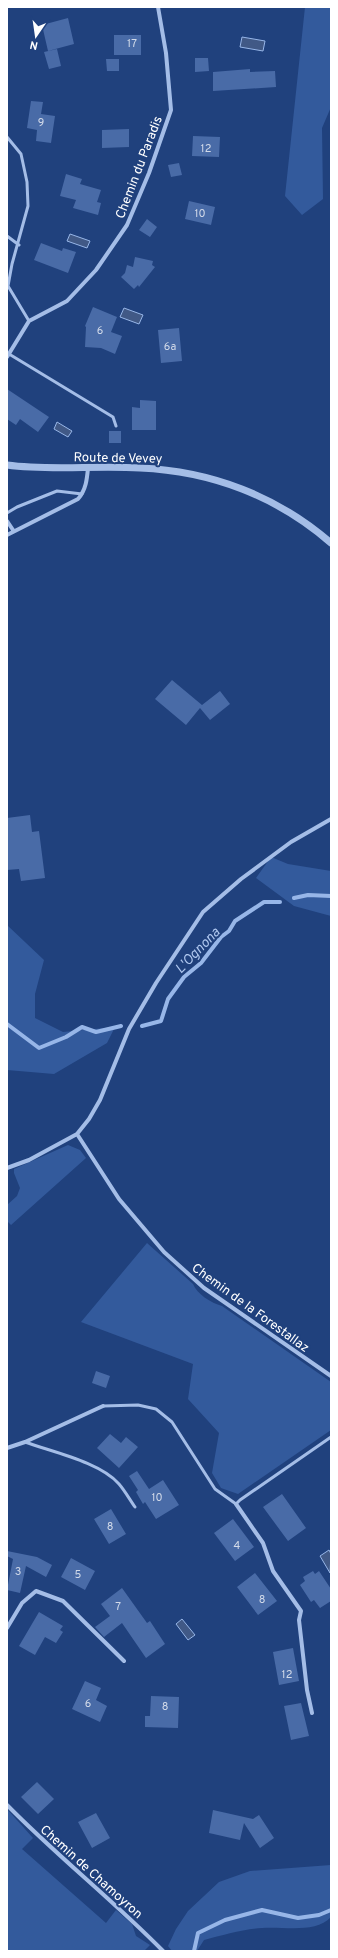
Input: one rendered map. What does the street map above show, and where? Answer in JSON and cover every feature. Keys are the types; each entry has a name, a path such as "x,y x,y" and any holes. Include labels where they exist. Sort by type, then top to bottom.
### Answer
{"street":[{"name":"Chemin du Paradis","path":"29,321 67,301 96,270 127,226 149,173 171,110 166,53 158,7"},
{"path":"8,355 29,321"},
{"name":"Route de Vevey","path":"7,465 40,468 140,468 176,471 211,478 237,486 288,512 331,543"},
{"path":"7,535 13,530 78,499 83,494 88,468"},
{"path":"7,521 13,530"},
{"path":"7,1168 29,1160 77,1134 100,1100 129,1029 156,983 203,912 241,879 290,842 331,819"},
{"name":"Chemin de la Forestallaz","path":"77,1134 119,1199 164,1252 204,1288 331,1376"},
{"path":"7,1448 24,1442 103,1406"},
{"path":"236,1504 263,1544 273,1571 300,1611 299,1620 307,1690 312,1713"},
{"path":"7,1628 22,1603 36,1591 63,1601 124,1661"},
{"name":"Chemin de Chamoyron","path":"7,1805 38,1837 130,1917 163,1951"}],"lane":[{"path":"7,137 21,154 27,182 28,206 19,245 12,264 8,286 29,321"},
{"path":"7,236 19,245"},
{"path":"8,355 113,416 116,426"},
{"path":"7,513 17,507 57,491 83,494"},
{"path":"103,1406 138,1404 156,1410 172,1422 215,1489 236,1504 331,1437"},
{"path":"24,1442 87,1464 106,1474 119,1484 135,1507"}],"shaded area":[{"path":"305,7 331,7 331,107 322,128 323,199 302,215 285,196"},
{"path":"242,37 265,41 263,51 240,47"},
{"path":"70,234 90,241 87,248 67,241"},
{"path":"124,308 143,315 139,324 120,317"},
{"path":"57,422 72,431 68,437 54,429"},
{"path":"271,857 288,864 331,871 331,916 294,906 256,878"},
{"path":"7,925 44,960 35,994 35,1018 63,1032 115,1027 107,1043 54,1074 7,1070"},
{"path":"68,1145 80,1150 86,1158 11,1225 7,1221 7,1205 17,1196 20,1188 14,1173 14,1169"},
{"path":"147,1243 193,1284 205,1298 222,1306 331,1382 331,1430 238,1494 221,1488 212,1473 219,1433 188,1399 193,1364 81,1322"},
{"path":"329,1550 331,1554 330,1573 320,1556"},
{"path":"182,1619 195,1635 188,1640 176,1624"},
{"path":"7,1809 33,1838 22,1849 106,1923 116,1910 132,1924 136,1936 150,1945 144,1951 7,1951"},
{"path":"331,1865 331,1917 316,1926 298,1928 262,1928 233,1932 204,1940 197,1951 172,1951 168,1946 176,1929 188,1911 219,1882 250,1871"}],"building":[{"path":"68,18 74,44 48,51 42,25"},
{"path":"114,35 141,35 141,55 114,55"},
{"path":"57,49 61,66 49,69 44,52"},
{"path":"195,58 208,58 209,71 195,72"},
{"path":"106,59 119,59 119,71 107,71"},
{"path":"250,69 250,72 275,71 276,87 213,91 213,72"},
{"path":"31,101 43,102 41,114 55,116 51,143 36,141 37,130 27,128"},
{"path":"129,129 129,147 102,148 102,130"},
{"path":"193,136 220,137 219,157 192,156"},
{"path":"179,163 182,175 171,177 168,165"},
{"path":"66,174 82,179 80,184 101,190 97,202 101,203 98,215 73,208 76,200 60,196"},
{"path":"189,201 215,207 211,225 185,219"},
{"path":"147,219 157,227 150,237 139,230"},
{"path":"41,243 62,251 63,248 76,252 68,273 34,260"},
{"path":"135,257 153,261 152,265 155,267 139,287 138,285 134,289 121,277 125,273 127,265 133,267"},
{"path":"93,307 117,317 111,332 122,336 115,354 101,348 85,347 85,326"},
{"path":"179,328 182,361 161,363 158,330"},
{"path":"7,389 49,417 38,432 20,419 16,425 7,419"},
{"path":"140,400 156,401 156,430 132,430 132,407 140,408"},
{"path":"109,431 121,431 121,443 109,443"},
{"path":"172,680 202,705 220,691 230,704 210,720 200,708 186,725 155,699"},
{"path":"30,815 32,832 39,831 45,878 21,881 19,869 7,870 7,818"},
{"path":"96,1371 110,1376 106,1388 92,1383"},
{"path":"110,1434 121,1443 126,1437 138,1447 119,1468 97,1448"},
{"path":"137,1471 149,1489 163,1480 179,1505 156,1519 145,1502 143,1504 136,1492 138,1490 129,1476"},
{"path":"282,1494 306,1528 288,1541 263,1507"},
{"path":"111,1509 126,1534 109,1544 94,1519"},
{"path":"233,1519 254,1547 235,1561 214,1533"},
{"path":"7,1551 37,1557 52,1565 46,1577 26,1566 20,1593 7,1590 13,1559 7,1556"},
{"path":"71,1558 95,1571 85,1590 61,1577"},
{"path":"313,1571 315,1574 319,1571 331,1589 331,1601 320,1608 314,1600 311,1602 300,1585 305,1581 303,1577"},
{"path":"255,1573 277,1601 258,1615 237,1587"},
{"path":"122,1588 147,1623 150,1621 165,1644 146,1658 122,1623 104,1637 95,1627 110,1616 101,1604"},
{"path":"39,1612 63,1626 60,1630 63,1632 56,1643 45,1637 35,1655 19,1646"},
{"path":"293,1648 299,1681 279,1685 273,1652"},
{"path":"85,1681 101,1688 96,1700 107,1706 100,1722 72,1709"},
{"path":"151,1696 179,1697 178,1728 145,1727 145,1716 150,1716"},
{"path":"301,1703 309,1736 291,1740 284,1706"},
{"path":"37,1782 54,1799 38,1814 21,1797"},
{"path":"213,1810 253,1819 259,1815 274,1838 260,1848 244,1823 240,1840 209,1833"},
{"path":"96,1813 110,1838 92,1848 78,1822"}],"waterway":[{"name":"L'Ognona","path":"294,898 308,895 331,896"},
{"name":"L'Ognona","path":"142,1026 161,1021 168,999 184,977 201,963 221,937 229,931 235,921 264,902 280,902"},
{"name":"L'Ognona","path":"7,1024 39,1048 66,1037 82,1027 96,1032 121,1026"},
{"path":"194,1951 198,1933 225,1920 262,1910 298,1918 319,1915 331,1910"}]}
